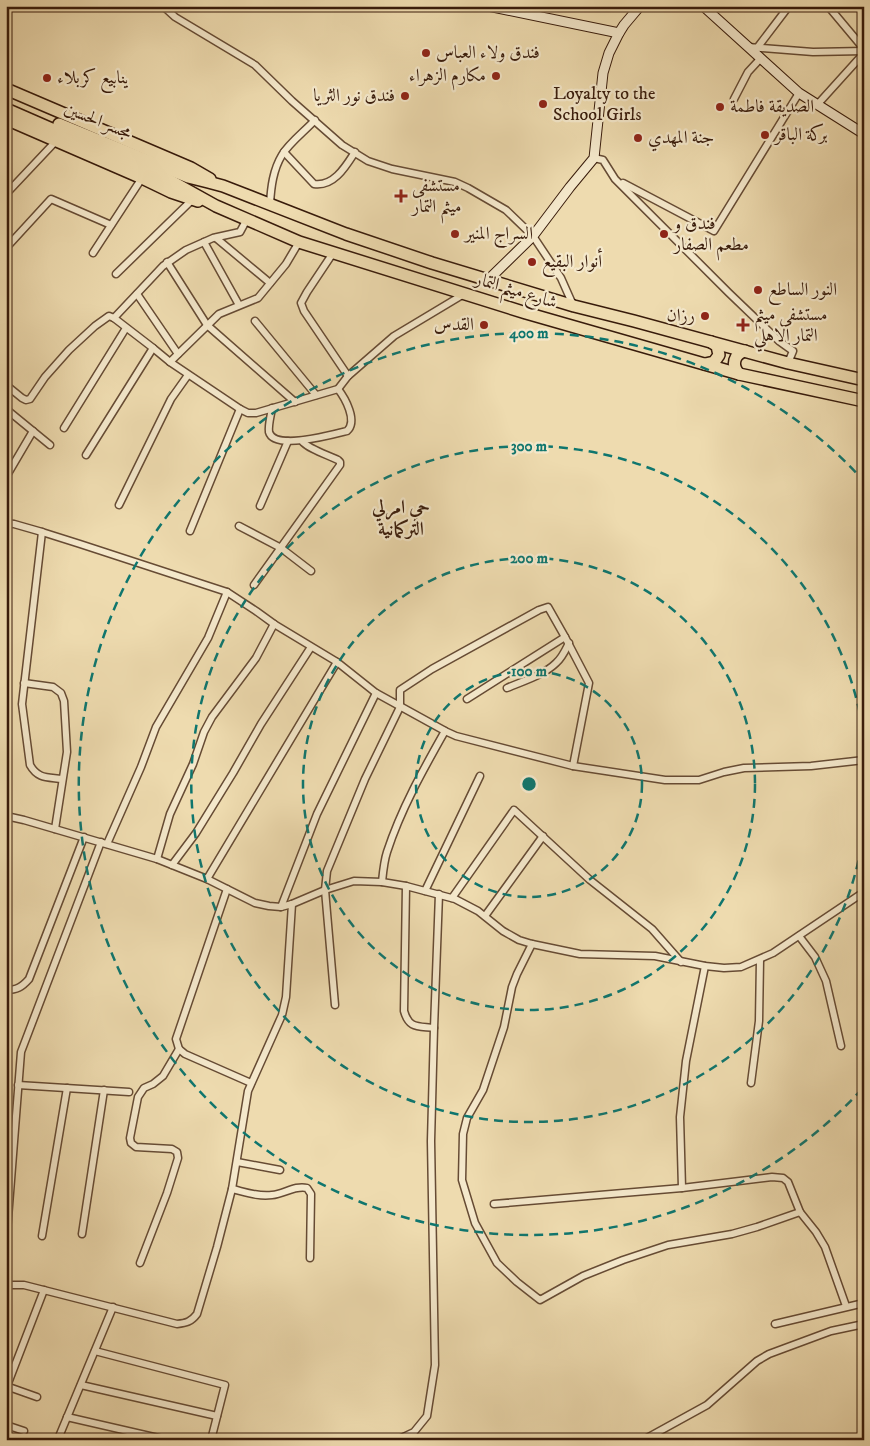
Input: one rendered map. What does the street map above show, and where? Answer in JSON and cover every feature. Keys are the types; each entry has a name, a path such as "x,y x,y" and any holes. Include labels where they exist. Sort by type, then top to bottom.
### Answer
{"highway":[{"path":"6,89 191,168 223,186"},
{"name":"مجسر الحسين","path":"6,102 173,176"},
{"name":"مجسر الحسين","path":"6,109 173,176"},
{"path":"6,120 171,192 216,206"},
{"name":"شارع ميثم التمار","path":"173,176 223,186 405,254 574,306 788,363 864,380"},
{"name":"شارع ميثم التمار","path":"173,176 216,206 299,242 526,313 739,374 864,401"},
{"path":"399,274 404,273 410,264 409,258 405,254"},
{"path":"424,281 423,272 432,263"},
{"path":"705,364 714,362 719,355 717,346 710,341"},
{"path":"739,374 735,368 734,360 738,354 745,350"}],"street":[{"path":"6,8 10,6"},
{"path":"163,6 175,17 255,64 292,101 342,145 368,161 392,169 455,182 506,210 533,236 561,278 574,306"},
{"path":"488,6 619,33"},
{"path":"488,280 533,236 594,158 603,73 609,53 624,25 640,6"},
{"path":"703,6 753,47 760,59 799,93 864,134"},
{"path":"753,47 789,6"},
{"path":"828,6 864,51"},
{"path":"753,47 814,52 864,51"},
{"path":"817,104 864,51"},
{"path":"734,99 748,72 760,59"},
{"path":"615,179 714,231 799,93"},
{"path":"270,204 275,170 284,152 315,120"},
{"path":"6,194 56,141"},
{"path":"284,152 314,184 320,185 340,174 355,152"},
{"path":"594,158 603,160 615,179 729,293 779,341 793,351 788,363"},
{"path":"93,252 142,178"},
{"path":"6,248 51,199 111,225"},
{"path":"116,274 193,199"},
{"path":"114,318 168,262 186,250 204,242 240,232 247,219"},
{"path":"216,238 270,283"},
{"path":"204,242 239,305"},
{"path":"170,362 219,314 258,298 286,264 299,242"},
{"path":"333,253 301,303 304,311 348,376"},
{"path":"168,262 207,325 295,402"},
{"path":"137,294 178,354"},
{"path":"6,385 22,398 26,400 30,398 45,377 69,350 109,316 188,375 240,409 256,414 338,388 348,376 394,336 464,294"},
{"path":"255,321 316,395"},
{"path":"64,428 126,328"},
{"path":"86,455 153,348"},
{"path":"119,505 171,398 188,375"},
{"path":"272,408 269,432 276,438 288,441 302,441 347,431 352,423 350,412 338,388"},
{"path":"6,409 50,445"},
{"path":"190,531 240,409"},
{"path":"6,477 33,431"},
{"path":"260,506 288,441"},
{"path":"254,586 340,465 338,460 310,447 302,441"},
{"path":"6,523 42,532 227,592 274,624 337,662 376,693 456,736 573,766 665,780 699,780 744,768 811,766 864,760"},
{"path":"240,526 281,548 311,571"},
{"path":"42,532 22,704 30,765 34,772 40,776 62,779"},
{"path":"6,1244 21,1052 104,843 141,767 156,727 208,638 227,592"},
{"path":"335,1005 325,890 327,871 365,779 400,707 400,690 432,669 548,606 589,683 573,766"},
{"path":"157,859 170,814 204,732 212,717 256,658 274,624"},
{"path":"507,688 556,664 562,656 567,640"},
{"path":"467,699 567,640"},
{"path":"172,865 196,833 310,646"},
{"path":"207,879 337,662"},
{"path":"24,683 53,687 61,693 64,701 67,752 54,829"},
{"path":"281,907 317,814 376,693"},
{"path":"382,882 387,853 397,824 415,785 445,731"},
{"path":"425,891 480,776"},
{"path":"452,898 514,810 590,880 652,929 681,962"},
{"path":"6,816 157,859 207,879 255,903 269,906 281,907 292,904 325,890 354,881 382,882 440,894 467,904 503,931 519,940 532,944 594,956 655,956 724,968 740,967 760,960 864,892"},
{"path":"484,916 543,836"},
{"path":"6,990 23,987 29,979 84,837"},
{"path":"406,886 404,1011 406,1019 413,1025 434,1028"},
{"path":"227,889 176,1039 179,1049 185,1054 251,1083"},
{"path":"397,1440 414,1432 427,1416 434,1365 431,1141 440,894"},
{"path":"7,1285 24,1285 177,1324 193,1320 217,1247 232,1189 248,1091 282,1015 286,998 292,904"},
{"path":"799,936 815,957 826,981 841,1046"},
{"path":"532,944 512,987 504,1027 483,1090 467,1118 463,1134 462,1180 475,1224 497,1263 540,1300 583,1276 623,1260 668,1245 757,1228 800,1212"},
{"path":"752,1083 759,1021 760,960"},
{"path":"682,1188 680,1117 685,1070 705,966"},
{"path":"140,1263 167,1193 178,1158 177,1152 172,1149 136,1147 130,1138 138,1097 144,1088 163,1076 179,1049"},
{"path":"18,1085 129,1092"},
{"path":"42,1236 67,1088"},
{"path":"82,1234 104,1090"},
{"path":"236,1162 280,1170"},
{"path":"494,1204 682,1188 772,1177 783,1178 788,1182 800,1212 825,1247 846,1306"},
{"path":"232,1189 259,1195 273,1195 301,1186 307,1188 311,1194 310,1258"},
{"path":"37,1397 7,1386 44,1290"},
{"path":"775,1324 864,1303"},
{"path":"58,1440 113,1307"},
{"path":"647,1438 707,1405 757,1361 769,1354 831,1331 864,1324"},
{"path":"95,1351 224,1384 211,1440"},
{"path":"81,1385 217,1416"},
{"path":"68,1417 167,1440"},
{"path":"6,1425 24,1432"}],"place":[{"name":"فندق ولاء العباس","path":"426,53"},
{"name":"مكارم الزهراء","path":"496,76"},
{"name":"ينابيع كربلاء","path":"47,78"},
{"name":"فندق نور الثريا","path":"405,96"},
{"name":"Loyalty to the School Girls","path":"543,104"},
{"name":"الصديقة فاطمة","path":"720,107"},
{"name":"بركة الباقر","path":"765,135"},
{"name":"جنة المهدي","path":"638,138"},
{"name":"مستشفى ميثم التمار","path":"401,196"},
{"name":"السراج المنير","path":"455,234"},
{"name":"فندق و مطعم الصفار","path":"664,234"},
{"name":"أنوار البقيع","path":"532,262"},
{"name":"النور الساطع","path":"758,290"},
{"name":"رزان","path":"705,316"},
{"name":"القدس","path":"484,325"},
{"name":"مستشفى ميثم التمار الاهلي","path":"743,325"}],"district":[{"name":"حي امرلي التركمانية","path":"401,518"}]}
